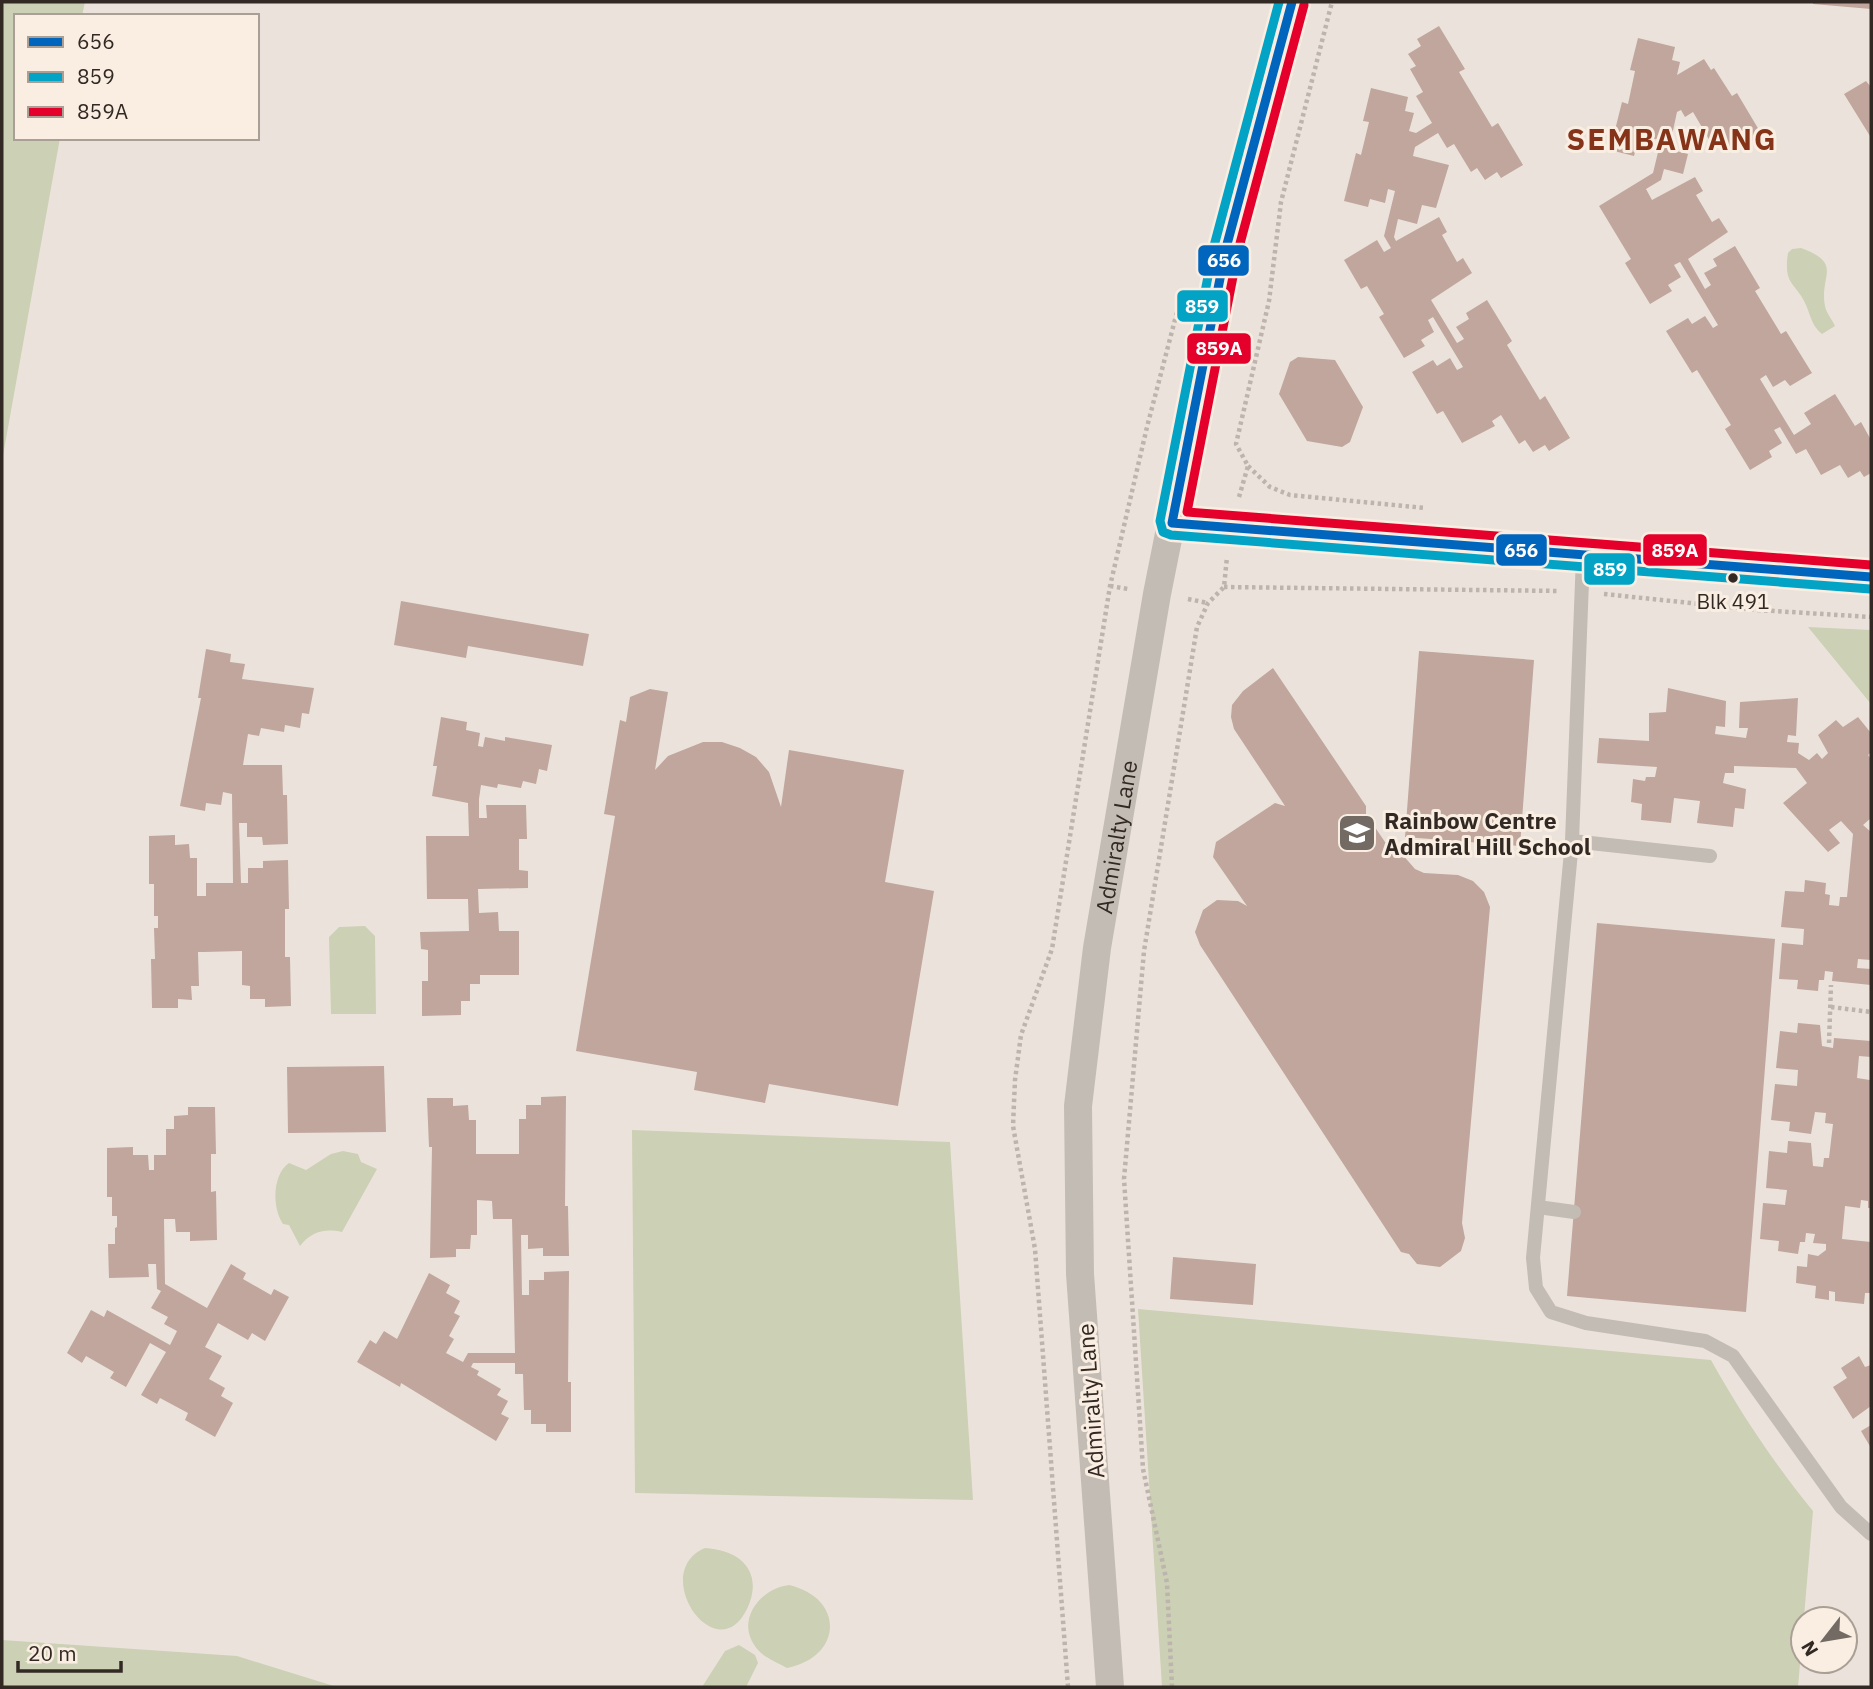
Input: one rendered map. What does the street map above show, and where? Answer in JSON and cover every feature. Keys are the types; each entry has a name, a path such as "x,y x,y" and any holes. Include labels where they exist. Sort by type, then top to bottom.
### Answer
{"street":[{"name":"Admiralty Lane","path":"1110,1687 1080,1275 1079,1106 1097,948 1172,523 1226,248 1292,2"},
{"path":"1172,523 1871,576"}],"lane":[{"path":"1584,556 1572,841 1533,1258 1536,1288 1550,1312 1586,1323 1706,1341 1734,1356 1842,1507 1871,1534"},
{"path":"1572,841 1710,856"},
{"path":"1538,1207 1574,1212"}],"path":[{"path":"1172,1687 1167,1583 1143,1469 1124,1179 1144,951 1197,627 1208,603 1224,587 1230,529 1248,466 1236,444 1269,301 1281,202 1332,2"},
{"path":"1224,587 1583,592 1758,610 1871,617"},
{"path":"1829,1043 1831,985"},
{"path":"1830,1007 1871,1012"}],"green space":[{"path":"2,2 85,2 82,14 14,14 14,140 60,140 2,461"},
{"path":"1801,248 1822,259 1826,265 1825,306 1835,326 1822,334 1787,272 1788,253 1792,249"},
{"path":"1808,627 1871,630 1871,704"},
{"path":"365,926 375,936 376,1014 331,1014 329,937 339,927"},
{"path":"632,1130 950,1142 973,1500 635,1493"},
{"path":"343,1151 358,1154 361,1162 377,1169 342,1232 318,1232 300,1246 289,1225 283,1224 279,1217 276,1192 279,1175 289,1163 306,1170 331,1154"},
{"path":"1138,1309 1711,1360 1759,1438 1813,1511 1805,1605 1789,1605 1789,1675 1799,1675 1798,1687 1162,1687"},
{"path":"705,1548 730,1553 746,1566 751,1574 752,1596 747,1609 734,1625 719,1629 705,1624 693,1611 685,1594 683,1577 689,1560"},
{"path":"789,1585 807,1592 820,1602 828,1614 830,1627 827,1640 819,1652 805,1662 787,1668 758,1650 748,1629 749,1619 759,1600 778,1588"},
{"path":"2,1640 237,1656 337,1687 2,1687"},
{"path":"739,1645 755,1655 758,1663 746,1687 702,1687 725,1651"}],"building":[{"path":"1871,2 1871,9 1813,4"},
{"path":"1439,26 1465,69 1459,72 1492,127 1498,123 1523,165 1501,178 1497,172 1485,180 1477,168 1471,172 1454,144 1447,148 1438,133 1415,147 1413,156 1449,165 1436,208 1422,205 1417,224 1398,219 1394,237 1396,241 1439,217 1447,232 1442,235 1457,262 1463,258 1472,273 1431,300 1457,343 1464,339 1456,327 1469,319 1466,313 1487,300 1512,341 1507,345 1540,400 1545,396 1570,438 1549,451 1545,445 1533,452 1525,440 1519,444 1501,415 1492,421 1495,426 1462,443 1443,411 1437,414 1412,372 1433,360 1437,366 1450,358 1457,370 1463,367 1433,317 1428,320 1434,332 1421,340 1425,346 1404,358 1379,317 1384,314 1367,286 1361,289 1344,260 1377,240 1384,252 1391,248 1384,236 1395,191 1388,189 1385,203 1370,199 1368,207 1344,201 1356,153 1361,155 1369,122 1363,121 1371,88 1408,97 1405,111 1414,113 1409,131 1416,133 1432,123 1416,96 1423,92 1410,69 1416,66 1408,54 1421,46 1417,39"},
{"path":"1638,38 1675,47 1672,60 1680,62 1677,75 1704,59 1711,70 1714,68 1732,96 1737,93 1762,135 1740,148 1736,142 1723,150 1716,138 1710,141 1693,112 1685,117 1681,110 1677,112 1669,149 1688,154 1683,174 1664,169 1661,180 1646,189 1652,200 1695,177 1703,191 1696,195 1712,222 1719,218 1728,232 1688,259 1705,289 1711,285 1704,273 1717,266 1713,259 1735,246 1760,288 1755,291 1781,334 1786,331 1812,373 1790,386 1785,380 1773,387 1766,375 1760,379 1794,435 1811,424 1804,413 1835,394 1855,426 1861,422 1871,440 1871,473 1864,477 1860,471 1848,478 1840,465 1821,475 1806,449 1796,454 1780,427 1774,430 1782,443 1769,451 1772,457 1750,470 1725,429 1731,425 1697,370 1692,373 1666,331 1688,318 1692,324 1705,316 1713,328 1718,325 1680,262 1674,265 1681,277 1668,285 1672,291 1650,304 1625,263 1631,259 1599,206 1653,173 1661,140 1654,139 1651,152 1636,148 1634,156 1610,150 1622,102 1628,104 1635,71 1630,70"},
{"path":"1866,81 1871,87 1870,136 1844,94"},
{"path":"1298,357 1335,360 1363,407 1350,442 1342,447 1307,441 1279,394 1290,362"},
{"path":"401,601 589,634 583,666 468,646 466,658 394,645"},
{"path":"206,649 231,654 230,662 245,664 242,679 314,688 309,714 302,713 300,728 285,725 284,732 261,728 259,736 248,734 243,765 282,765 283,795 287,795 288,844 263,845 262,837 247,837 247,823 239,823 241,883 248,883 248,868 263,868 263,861 288,860 289,909 285,909 285,957 290,957 291,1006 265,1007 265,999 250,999 250,986 242,985 242,951 198,952 199,986 191,986 192,1000 178,999 178,1008 152,1008 151,959 155,959 154,928 158,928 158,916 154,916 154,884 149,884 149,836 175,835 175,845 189,844 190,858 197,858 197,896 206,896 206,883 233,883 232,794 223,792 221,805 206,803 205,811 180,806 201,698 198,698"},
{"path":"1419,651 1534,660 1520,846 1405,837"},
{"path":"1273,668 1366,806 1366,814 1385,842 1395,846 1415,869 1424,873 1458,875 1473,881 1484,892 1490,907 1462,1223 1465,1238 1461,1251 1440,1267 1417,1264 1409,1254 1401,1252 1200,945 1195,932 1203,910 1217,900 1238,901 1247,906 1213,857 1216,842 1275,803 1285,806 1234,729 1231,717 1232,705 1243,691"},
{"path":"1668,688 1726,701 1725,727 1716,726 1715,734 1746,738 1748,728 1739,728 1740,702 1798,698 1796,736 1788,735 1787,742 1799,743 1798,753 1809,760 1817,753 1822,759 1828,753 1818,735 1836,720 1843,727 1858,717 1871,733 1871,752 1868,755 1871,759 1871,818 1863,825 1871,832 1871,960 1858,959 1857,968 1871,969 1871,985 1832,981 1833,972 1825,971 1824,980 1819,980 1818,991 1797,989 1798,980 1779,979 1782,943 1803,945 1804,929 1781,927 1785,891 1804,892 1805,880 1826,883 1825,894 1830,895 1829,905 1839,906 1840,897 1847,897 1853,834 1841,821 1829,830 1840,843 1828,852 1783,803 1807,783 1796,768 1734,766 1734,773 1725,773 1723,783 1746,789 1744,809 1735,808 1733,827 1697,823 1700,801 1674,798 1671,823 1641,820 1642,804 1631,802 1633,779 1645,781 1646,777 1655,777 1657,767 1597,763 1599,738 1649,741 1649,713 1666,712"},
{"path":"650,689 668,692 655,770 668,756 703,742 722,742 756,757 769,772 781,807 789,750 904,770 885,882 934,891 898,1106 769,1084 765,1103 694,1090 697,1072 576,1051 615,816 604,814 620,720 626,722 630,697"},
{"path":"441,717 467,722 466,730 480,733 478,746 483,747 485,737 505,741 505,737 552,745 547,771 539,769 536,784 523,781 521,788 498,784 497,788 481,785 479,818 487,818 486,805 526,805 527,839 519,839 519,870 528,871 528,888 478,889 479,913 498,912 499,931 519,931 519,975 480,975 480,984 470,984 470,1001 461,1001 461,1015 422,1016 422,981 428,981 428,950 421,949 420,932 469,931 468,899 427,899 426,836 469,836 468,803 432,796 437,766 433,766"},
{"path":"1597,923 1775,939 1746,1312 1567,1296"},
{"path":"1798,1023 1820,1025 1822,1046 1833,1048 1834,1038 1871,1041 1871,1057 1859,1056 1857,1078 1870,1080 1871,1088 1871,1208 1868,1208 1868,1201 1861,1200 1860,1208 1845,1206 1842,1239 1871,1242 1871,1293 1865,1293 1864,1304 1835,1301 1835,1292 1829,1291 1829,1300 1815,1298 1816,1286 1796,1283 1797,1266 1807,1267 1808,1254 1818,1256 1826,1250 1826,1244 1813,1243 1815,1234 1806,1233 1805,1242 1800,1242 1798,1254 1778,1251 1779,1241 1760,1239 1763,1203 1785,1205 1787,1190 1766,1188 1769,1151 1787,1153 1788,1141 1811,1143 1813,1166 1823,1167 1824,1158 1829,1158 1833,1124 1825,1123 1826,1113 1815,1112 1811,1134 1789,1131 1790,1122 1771,1120 1775,1084 1797,1086 1798,1070 1776,1068 1780,1031 1797,1033"},
{"path":"384,1066 386,1132 288,1133 287,1067"},
{"path":"566,1096 565,1206 568,1206 569,1256 543,1256 543,1248 528,1249 528,1235 521,1235 522,1295 529,1295 529,1280 544,1280 544,1272 569,1271 568,1382 571,1382 571,1432 546,1432 546,1424 531,1424 531,1410 524,1410 523,1374 515,1374 515,1363 473,1363 471,1367 479,1371 477,1375 501,1389 497,1395 508,1401 501,1414 509,1418 496,1441 401,1383 400,1387 357,1362 370,1340 376,1344 384,1331 397,1339 429,1273 450,1285 446,1293 460,1301 454,1313 460,1316 449,1336 454,1339 446,1353 463,1362 468,1353 515,1353 512,1219 493,1219 492,1201 477,1200 477,1235 471,1235 470,1249 456,1249 456,1257 430,1258 432,1147 429,1147 427,1098 453,1098 453,1106 468,1105 469,1120 476,1120 476,1154 519,1154 519,1119 526,1119 526,1105 541,1105 541,1097"},
{"path":"188,1107 215,1107 216,1154 211,1154 211,1192 216,1191 217,1240 190,1241 190,1232 176,1232 175,1219 164,1219 165,1284 207,1308 231,1264 246,1273 243,1279 271,1295 274,1289 289,1297 265,1341 252,1333 248,1340 218,1323 205,1347 222,1356 209,1379 225,1388 221,1396 233,1403 215,1437 185,1420 188,1413 160,1398 157,1404 141,1395 166,1352 150,1343 126,1387 110,1378 114,1372 86,1356 82,1363 67,1353 91,1310 104,1317 107,1310 170,1345 177,1331 164,1324 168,1317 151,1308 161,1291 157,1289 156,1264 148,1264 149,1277 109,1278 108,1244 115,1244 117,1216 112,1216 112,1197 107,1197 107,1148 133,1147 133,1155 148,1155 149,1170 154,1170 154,1155 166,1155 166,1129 174,1129 174,1116 188,1115"},
{"path":"1173,1257 1256,1264 1253,1305 1170,1299"},
{"path":"1859,1356 1865,1367 1871,1365 1871,1406 1853,1419 1833,1387 1847,1378 1841,1368"},
{"path":"1871,1425 1871,1448 1861,1431"}],"transit line":[{"name":"859","path":"1279,2 1214,246 1160,521 1163,532 1171,535 1870,589"},
{"name":"656","path":"1172,523 1226,248 1292,2"},
{"name":"859A","path":"1304,5 1238,251 1187,512 1871,565"},
{"name":"656","path":"1172,523 1871,577"}],"place":[{"name":"Blk 491","path":"1733,578"},
{"name":"Rainbow Centre Admiral Hill School","path":"1357,833"}],"district":[{"name":"SEMBAWANG","path":"1672,138"}]}
